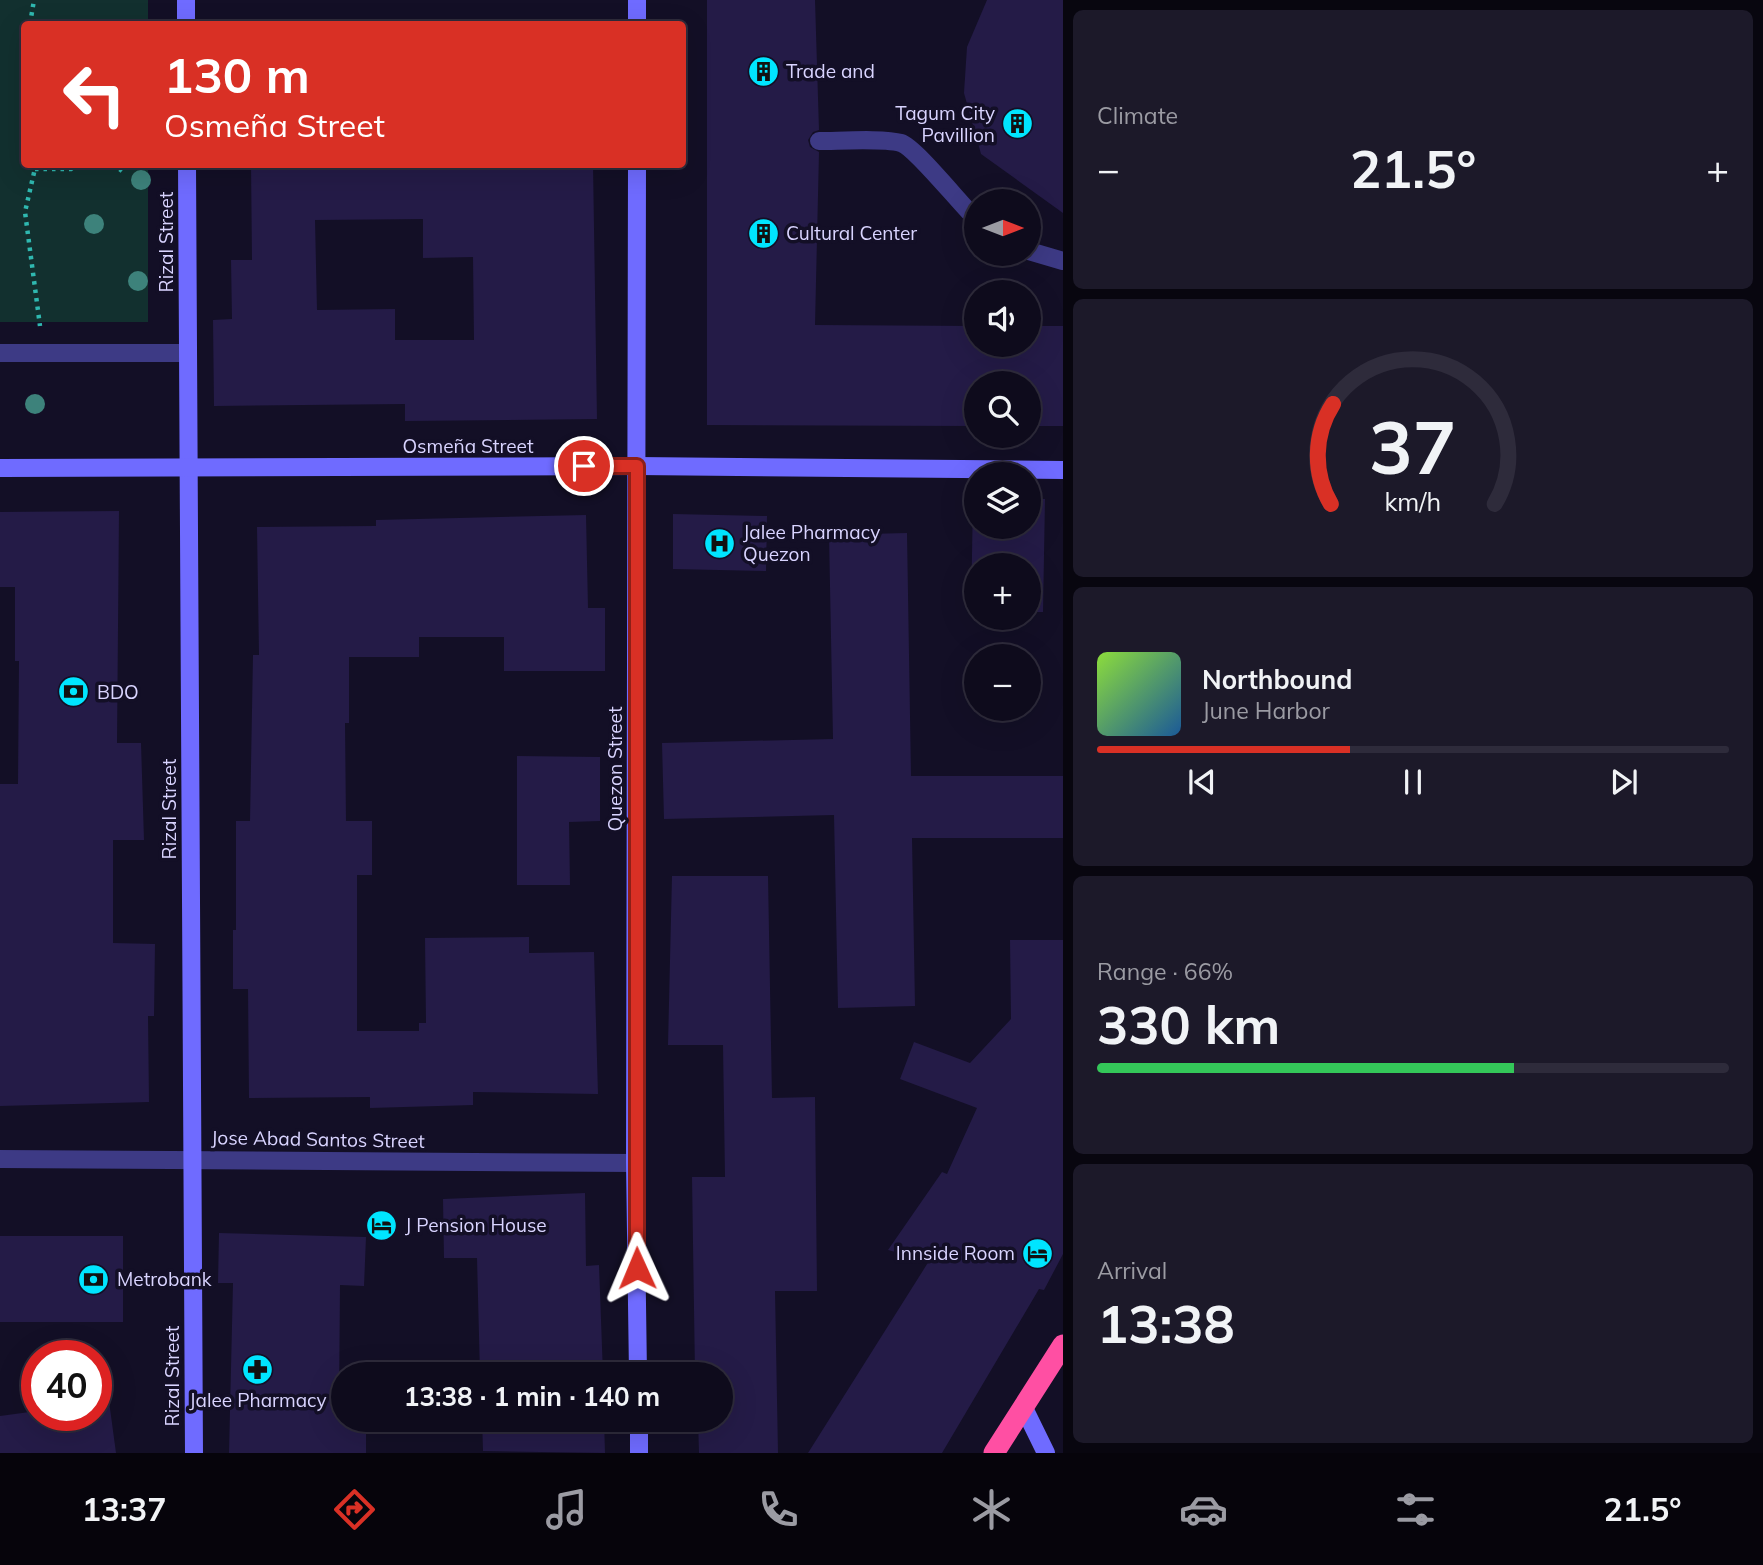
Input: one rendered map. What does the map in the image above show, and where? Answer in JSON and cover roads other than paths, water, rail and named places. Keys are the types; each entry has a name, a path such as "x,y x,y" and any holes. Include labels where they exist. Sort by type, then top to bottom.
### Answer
{"highway":[{"path":"993,1453 1063,1345"}],"street":[{"path":"186,0 186,21"},
{"path":"637,0 637,21"},
{"path":"819,141 901,143 919,156 964,207"},
{"name":"Rizal Street","path":"187,168 194,1453"},
{"name":"Quezon Street","path":"637,168 635,1163 638,1362"},
{"path":"1041,255 1063,261"},
{"path":"0,353 188,353"},
{"name":"Osmeña Street","path":"0,468 637,466 1063,470"},
{"name":"Jose Abad Santos Street","path":"0,1159 635,1163"},
{"path":"1023,1406 1046,1453"},
{"path":"639,1432 639,1453"}],"place":[{"name":"Trade and","path":"763,71"},
{"name":"Tagum City Pavillion","path":"1018,124"},
{"name":"Cultural Center","path":"763,233"},
{"name":"Jalee Pharmacy Quezon","path":"720,543"},
{"name":"BDO","path":"74,692"},
{"name":"J Pension House","path":"382,1225"},
{"name":"Innside Room","path":"1038,1253"},
{"name":"Metrobank","path":"94,1279"},
{"name":"Jalee Pharmacy","path":"258,1369"}]}
